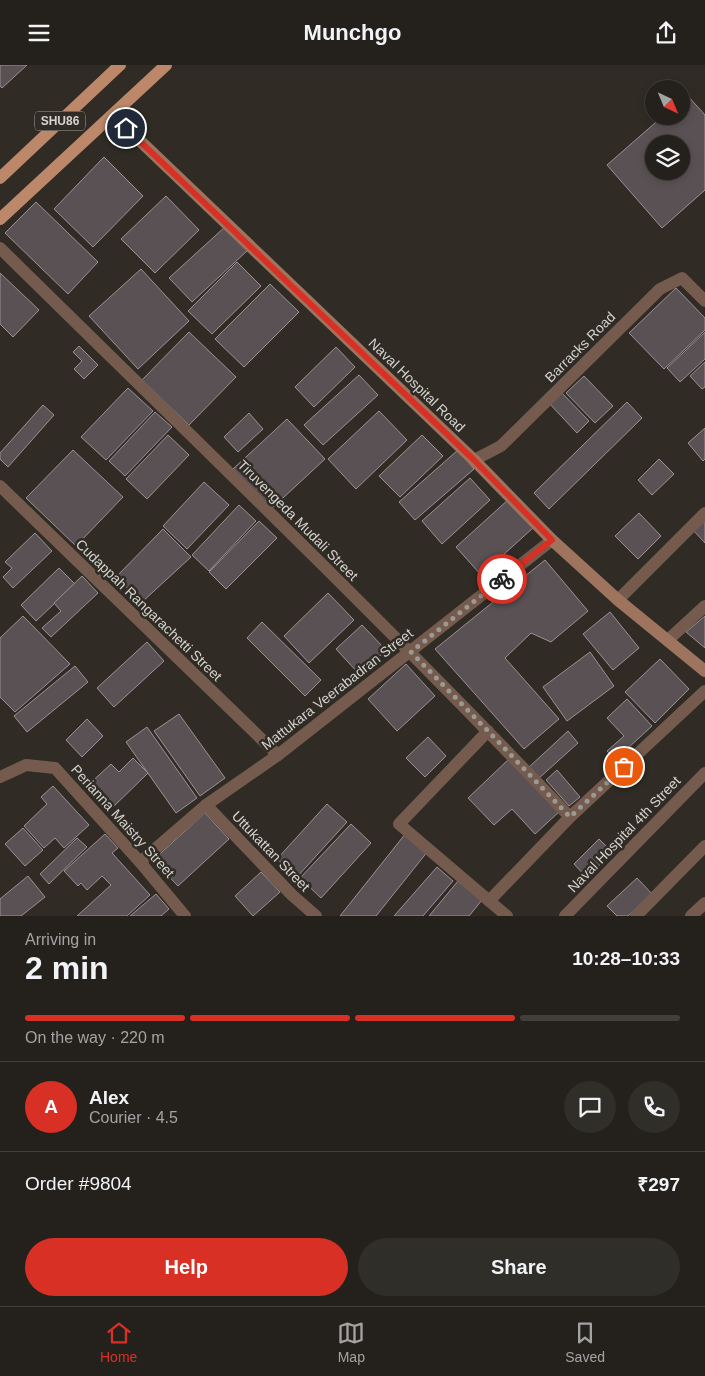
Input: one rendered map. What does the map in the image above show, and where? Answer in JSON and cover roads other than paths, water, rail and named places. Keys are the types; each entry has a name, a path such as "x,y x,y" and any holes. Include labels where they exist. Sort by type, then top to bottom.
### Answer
{"main road":[{"name":"SHU86","path":"0,178 120,65"},
{"name":"SHU86","path":"0,219 166,65"}],"street":[{"name":"Naval Hospital Road","path":"113,115 474,460 552,540 618,600 705,671"},
{"name":"Tiruvengeda Mudali Street","path":"0,248 411,652 570,817"},
{"name":"Barracks Road","path":"474,460 501,446 660,289 682,278 705,301"},
{"name":"Cudappah Rangarachetti Street","path":"0,486 278,755"},
{"path":"618,600 705,513"},
{"name":"Mattukara Veerabadran Street","path":"140,862 206,805 278,755 552,540"},
{"path":"668,641 705,607"},
{"path":"489,901 570,817 705,691"},
{"path":"488,731 399,824 507,916"},
{"name":"Perianna Maistry Street","path":"0,777 26,765 56,768 140,862 185,916"},
{"name":"Naval Hospital 4th Street","path":"565,916 705,773"},
{"name":"Uttukattan Street","path":"206,805 292,895 316,916"},
{"path":"636,916 705,846"},
{"path":"692,916 705,903"}]}
